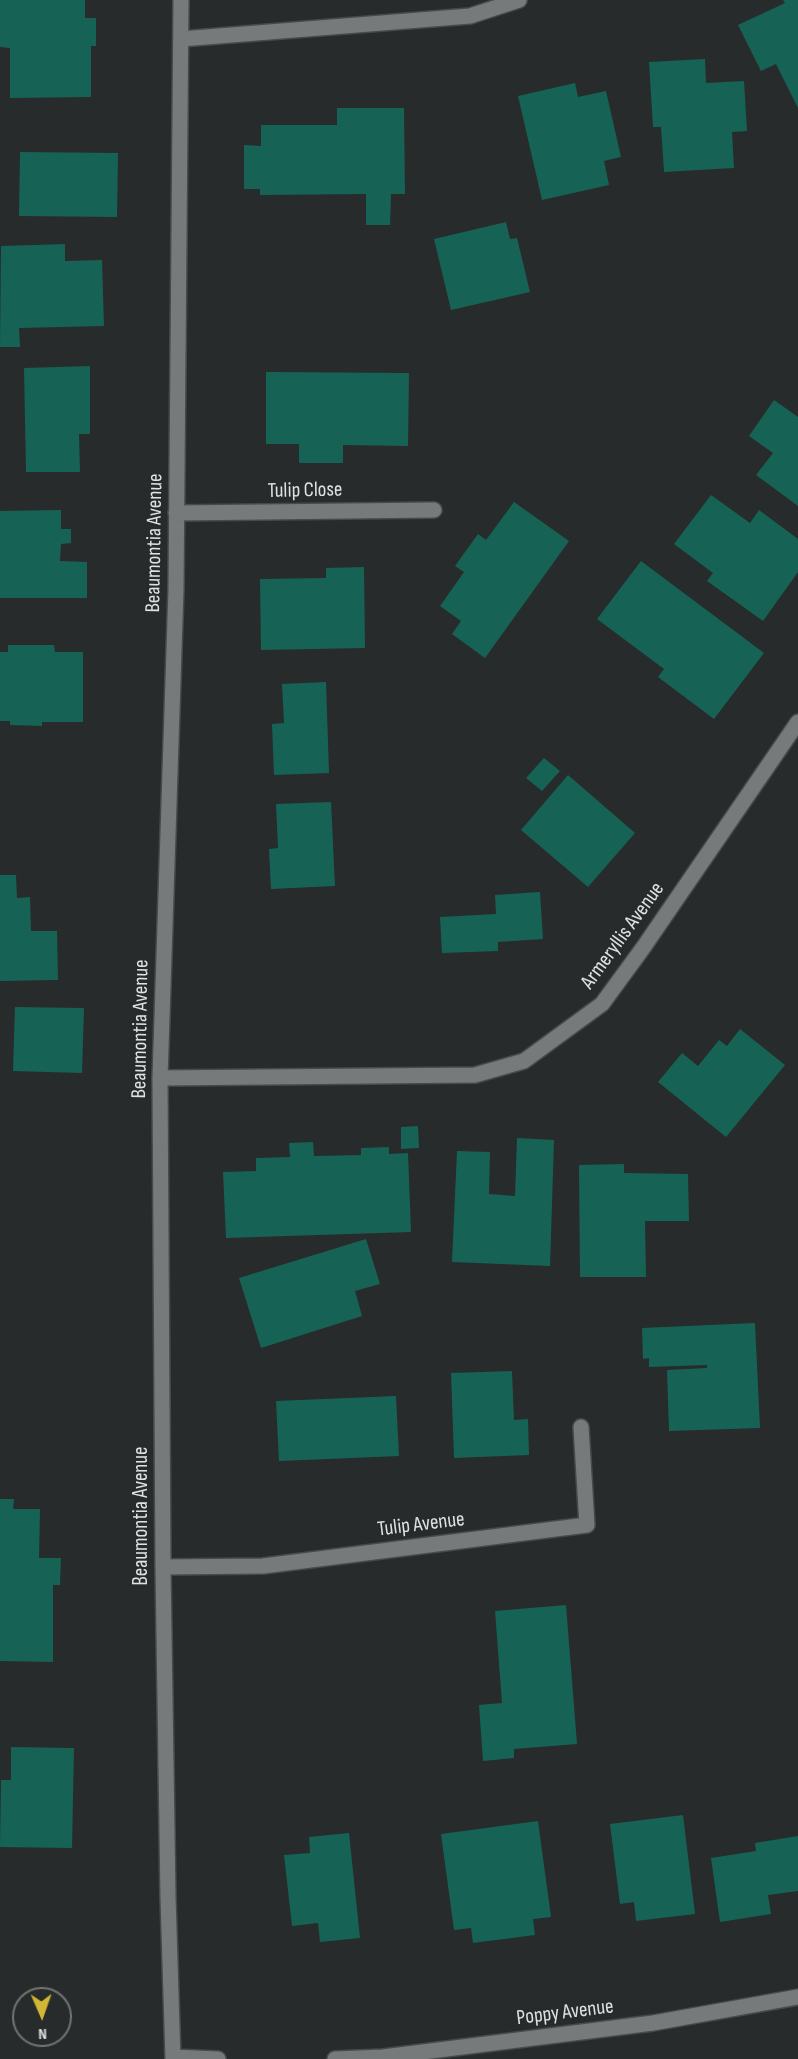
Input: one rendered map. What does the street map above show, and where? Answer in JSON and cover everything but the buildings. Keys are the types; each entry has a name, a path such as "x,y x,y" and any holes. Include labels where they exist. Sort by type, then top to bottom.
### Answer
{"street":[{"name":"Beaumontia Avenue","path":"173,2058 163,1567 160,1078 176,601 181,0"},
{"path":"181,39 470,16 519,0"},
{"name":"Tulip Close","path":"176,513 434,510"},
{"name":"Armeryllis Avenue","path":"160,1078 475,1075 524,1061 602,1004 798,722"},
{"name":"Tulip Avenue","path":"163,1567 263,1566 587,1525 581,1427"},
{"name":"Poppy Avenue","path":"335,2059 383,2057 653,2023 798,1997"},
{"path":"173,2058 218,2059"}]}
